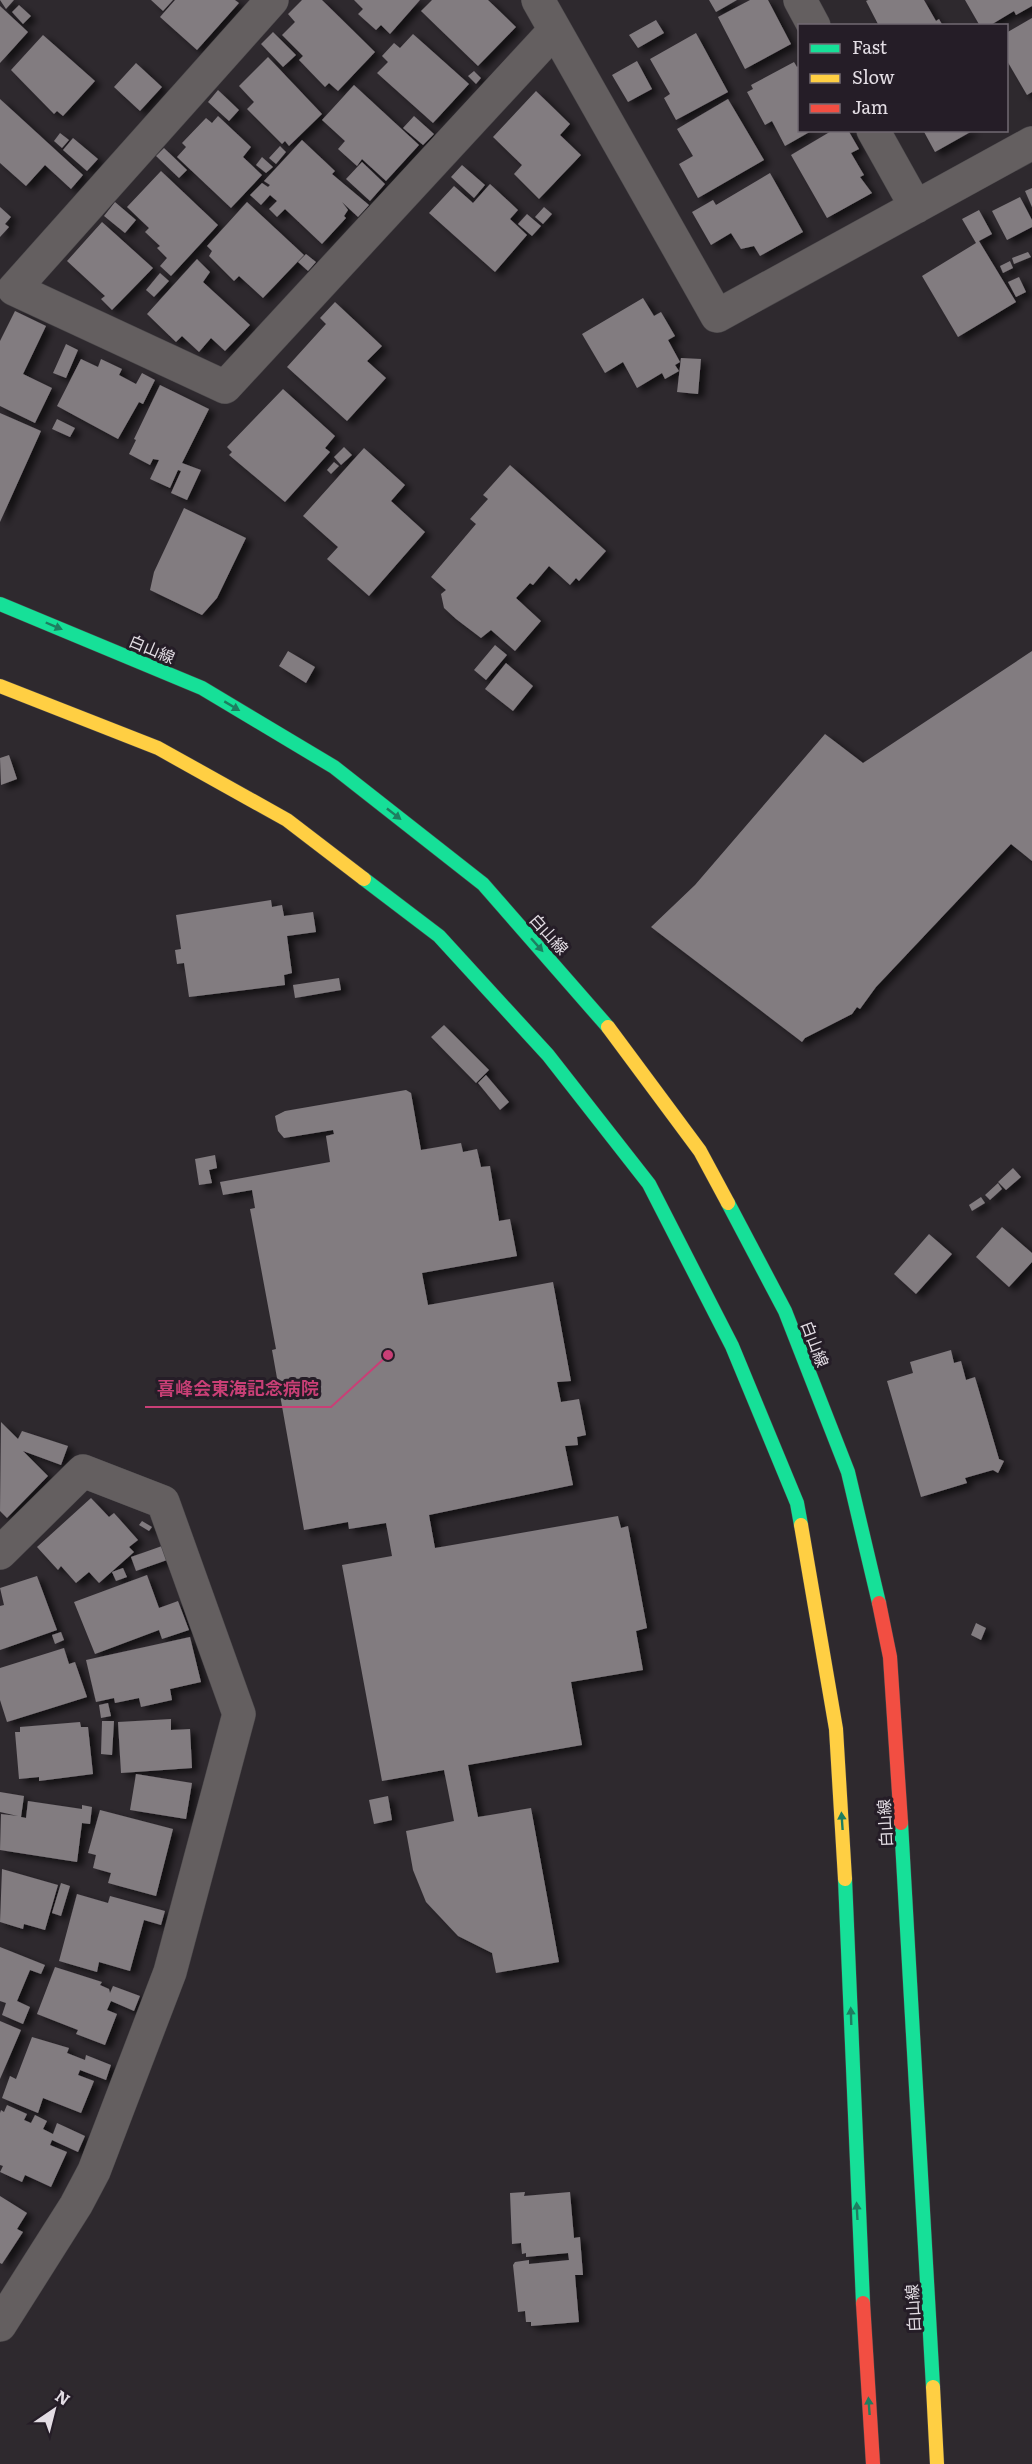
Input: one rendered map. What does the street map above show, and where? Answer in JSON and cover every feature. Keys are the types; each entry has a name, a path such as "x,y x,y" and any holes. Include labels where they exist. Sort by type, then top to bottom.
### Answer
{"street":[{"path":"272,0 14,289 225,387 555,30"},
{"path":"538,0 717,316 1032,143"},
{"path":"800,0 813,24"},
{"path":"874,132 916,207"},
{"name":"白山線","path":"0,604 202,688 334,767 483,884 595,1010 700,1151 785,1311 848,1472 890,1657 925,2211 937,2464"},
{"path":"0,686 158,748 287,820 439,936 548,1055 648,1184 732,1346 797,1503 836,1729 849,1939 857,2209 873,2464"},
{"path":"0,1553 83,1471 163,1502 239,1714 171,1971 94,2171 76,2205 0,2325"}],"building":[{"path":"0,0 14,0 6,9"},
{"path":"151,0 173,0 163,11"},
{"path":"175,0 235,0 239,3 197,50 160,17"},
{"path":"302,0 322,0 375,52 338,91 329,83 325,87 299,60 303,56 282,35 295,22 288,14"},
{"path":"354,0 420,0 390,34 381,25 376,30 358,14 363,9"},
{"path":"432,0 488,0 516,27 478,66 421,11"},
{"path":"709,0 737,0 716,12"},
{"path":"750,0 768,0 791,44 745,69 718,17"},
{"path":"924,0 936,21 939,19 942,24 878,24 866,1"},
{"path":"965,0 1032,0 1032,6 1016,15 1014,11 992,24 979,24"},
{"path":"19,5 31,16 23,24 12,12"},
{"path":"0,6 28,32 0,63"},
{"path":"1032,18 1032,92 1027,95 1008,62 1008,32"},
{"path":"656,20 664,33 638,48 629,35"},
{"path":"273,32 296,55 283,67 261,44"},
{"path":"696,33 728,92 676,120 664,98 670,94 650,59"},
{"path":"413,34 469,84 433,123 377,73 388,62 382,56 394,43 400,48"},
{"path":"43,35 95,81 63,116 57,111 54,114 11,70"},
{"path":"268,57 322,114 289,146 285,141 282,144 247,109 254,102 239,86"},
{"path":"637,61 652,89 628,102 612,75"},
{"path":"794,62 798,66 798,132 810,132 785,146 772,121 765,125 747,92 753,89 751,85"},
{"path":"136,63 162,87 140,111 114,87"},
{"path":"474,71 481,78 476,84 468,76"},
{"path":"354,85 419,145 386,181 362,159 357,166 338,149 345,141 322,120"},
{"path":"218,90 239,110 229,121 208,102"},
{"path":"536,91 570,124 560,135 581,155 539,199 514,174 522,165 493,137"},
{"path":"0,99 83,175 71,189 45,165 26,186 0,163"},
{"path":"728,99 764,160 698,198 679,164 693,156 677,129"},
{"path":"218,116 251,147 243,157 262,175 231,208 177,157 186,147 182,143 206,118 212,123"},
{"path":"414,116 434,134 423,145 403,128"},
{"path":"830,132 849,132 859,149 851,153 864,175 860,177 872,193 827,218 791,155"},
{"path":"924,132 970,132 935,152"},
{"path":"60,133 69,140 62,148 54,141"},
{"path":"73,138 98,159 87,171 63,150"},
{"path":"302,140 335,171 332,174 369,205 358,217 342,202 348,210 344,216 346,218 322,244 285,209 277,217 269,209 277,201 270,195 261,205 250,195 262,183 268,187 270,185 264,181"},
{"path":"280,146 286,152 276,164 269,158"},
{"path":"164,148 187,170 179,178 156,156"},
{"path":"262,157 273,167 266,173 256,165"},
{"path":"362,162 385,184 370,201 346,179"},
{"path":"462,165 485,185 474,198 451,177"},
{"path":"161,171 218,225 171,276 160,266 167,258 157,248 160,246 145,232 149,228 127,207"},
{"path":"770,173 803,232 760,256 754,246 741,249 731,233 711,245 692,212 713,200 716,205"},
{"path":"490,184 518,210 510,219 527,235 495,272 429,213 454,186 473,203"},
{"path":"1032,188 1032,207 1025,191"},
{"path":"1020,197 1032,220 1032,227 1007,240 992,211"},
{"path":"115,202 136,220 125,233 104,216"},
{"path":"247,202 304,255 263,298 239,276 234,281 209,256 212,251 207,246"},
{"path":"0,207 11,217 5,224 9,227 0,237"},
{"path":"544,207 552,214 543,224 535,217"},
{"path":"979,210 992,234 979,241 1016,302 958,337 922,276 976,243 962,219"},
{"path":"527,214 541,226 532,236 518,224"},
{"path":"102,222 153,268 112,310 101,299 105,296 67,261"},
{"path":"1028,252 1031,257 1014,264 1012,258"},
{"path":"306,254 316,262 308,271 298,262"},
{"path":"197,259 210,272 203,282 250,325 225,351 211,338 199,352 182,336 176,342 147,314"},
{"path":"1010,261 1013,268 1003,273 1000,266"},
{"path":"160,273 169,281 154,297 146,290"},
{"path":"1019,277 1026,292 1016,297 1008,282"},
{"path":"643,298 654,316 661,312 675,336 668,340 680,362 675,365 679,371 665,379 662,373 637,388 623,362 605,373 582,334"},
{"path":"335,302 382,346 367,361 386,378 347,421 287,367 326,324 320,318"},
{"path":"15,311 46,326 23,374 52,388 35,423 0,406 0,341"},
{"path":"66,344 78,350 66,378 53,373"},
{"path":"681,358 701,359 698,394 677,392"},
{"path":"81,359 98,367 101,359 122,369 119,375 136,384 142,373 155,380 143,404 139,402 118,439 57,406"},
{"path":"160,385 209,409 182,463 201,470 187,500 171,493 181,471 178,470 170,488 150,479 159,460 153,459 150,465 129,454"},
{"path":"283,389 335,436 325,448 330,452 285,502 229,455 232,452 227,447"},
{"path":"0,413 41,431 0,522"},
{"path":"57,419 75,428 70,437 52,429"},
{"path":"344,447 352,455 341,465 334,457"},
{"path":"364,448 405,485 391,501 425,532 369,596 327,559 338,547 303,516"},
{"path":"334,462 339,466 331,474 327,470"},
{"path":"510,465 606,551 579,581 576,578 570,585 549,566 533,585 530,583 516,598 541,621 515,651 491,630 481,638 456,619 444,608 441,594 446,590 431,577 476,524 470,519 488,499 483,495"},
{"path":"184,508 246,538 217,598 202,615 150,590 154,572"},
{"path":"495,645 507,655 486,680 474,670"},
{"path":"288,651 315,667 306,683 279,666"},
{"path":"1032,651 1032,861 1011,844 876,987 860,1009 857,1007 852,1014 805,1038 802,1042 651,927 695,885 825,734 863,763"},
{"path":"506,663 533,686 513,711 485,689"},
{"path":"9,755 17,779 1,785 0,758"},
{"path":"271,900 272,907 282,905 284,916 313,912 316,932 287,936 292,973 284,975 285,985 189,997 184,963 177,964 175,950 181,949 176,915"},
{"path":"339,978 341,990 295,998 293,985"},
{"path":"444,1025 489,1070 476,1083 431,1037"},
{"path":"486,1075 509,1102 500,1110 478,1083"},
{"path":"406,1090 411,1093 421,1150 461,1143 463,1152 477,1149 481,1167 490,1166 499,1221 510,1219 517,1256 422,1273 428,1305 553,1282 571,1381 557,1382 561,1402 579,1399 586,1435 577,1437 578,1445 565,1446 573,1485 429,1515 435,1548 618,1516 621,1528 628,1526 647,1628 636,1631 643,1670 571,1682 582,1745 468,1765 478,1817 531,1808 559,1962 496,1973 492,1953 458,1936 426,1902 413,1870 406,1831 454,1821 444,1770 382,1781 342,1565 392,1556 386,1523 349,1529 348,1522 304,1530 272,1350 276,1349 250,1209 255,1208 252,1190 223,1195 220,1182 330,1162 326,1136 334,1134 333,1130 284,1138 278,1131 275,1116 285,1111"},
{"path":"215,1155 217,1168 209,1170 212,1183 199,1185 195,1159"},
{"path":"1013,1168 1021,1177 1006,1190 998,1182"},
{"path":"998,1183 1002,1189 990,1200 985,1195"},
{"path":"981,1197 985,1203 972,1211 969,1205"},
{"path":"1002,1227 1032,1253 1032,1262 1009,1287 976,1257"},
{"path":"929,1234 952,1254 916,1294 894,1274"},
{"path":"951,1350 954,1363 961,1361 966,1380 975,1377 999,1459 1004,1461 998,1473 993,1470 965,1478 967,1483 921,1497 887,1381 913,1373 910,1362"},
{"path":"1,1422 18,1439 22,1431 68,1446 61,1465 23,1451 48,1476 7,1518 0,1511"},
{"path":"91,1498 109,1517 114,1513 138,1540 129,1547 134,1552 99,1583 89,1572 76,1583 61,1566 58,1570 37,1547"},
{"path":"142,1521 152,1527 149,1531 139,1525"},
{"path":"162,1546 167,1560 136,1571 131,1557"},
{"path":"123,1568 127,1577 116,1581 112,1572"},
{"path":"147,1575 159,1608 178,1601 189,1630 162,1639 159,1630 95,1654 74,1602"},
{"path":"37,1576 57,1630 0,1650 0,1606 4,1605 0,1588"},
{"path":"976,1623 986,1628 981,1640 971,1635"},
{"path":"61,1632 64,1640 55,1644 52,1635"},
{"path":"190,1637 201,1682 170,1689 172,1700 141,1707 139,1698 115,1703 114,1698 96,1702 86,1660"},
{"path":"64,1648 69,1664 75,1662 87,1697 7,1722 0,1700 0,1668"},
{"path":"108,1703 111,1716 101,1718 99,1705"},
{"path":"171,1719 171,1730 190,1729 192,1768 121,1773 118,1722"},
{"path":"102,1721 114,1721 112,1755 101,1754"},
{"path":"80,1722 81,1727 88,1727 93,1774 39,1781 39,1777 19,1779 15,1732 20,1732 20,1727"},
{"path":"136,1774 192,1783 186,1819 130,1810"},
{"path":"0,1792 24,1796 21,1817 26,1818 28,1801 82,1809 82,1805 92,1807 90,1824 82,1823 77,1862 0,1850 1,1814 18,1816 0,1812"},
{"path":"388,1796 392,1820 374,1824 369,1800"},
{"path":"100,1810 173,1829 156,1896 108,1883 111,1873 93,1868 96,1855 88,1853"},
{"path":"2,1869 58,1885 45,1930 24,1924 23,1929 0,1922"},
{"path":"61,1883 70,1886 61,1916 52,1913"},
{"path":"77,1894 108,1903 110,1896 165,1911 161,1925 144,1920 130,1971 99,1962 97,1972 59,1961"},
{"path":"0,1947 45,1965 41,1974 30,1970 17,2001 30,2007 23,2024 2,2015 6,2003 0,2001"},
{"path":"55,1967 102,1982 100,1985 109,1989 110,1993 113,1986 140,1996 134,2011 111,2001 107,2010 117,2014 105,2045 76,2034 78,2030 37,2014"},
{"path":"0,2021 21,2030 0,2079"},
{"path":"32,2037 69,2048 67,2053 85,2060 86,2055 111,2065 106,2080 80,2070 78,2075 94,2081 81,2113 43,2098 38,2113 2,2098 10,2076 16,2079"},
{"path":"7,2105 27,2114 24,2120 31,2123 35,2115 47,2121 43,2129 53,2134 57,2123 85,2136 78,2152 52,2140 50,2145 67,2152 51,2187 25,2175 22,2182 0,2172 3,2166 0,2165 0,2113 1,2110 4,2112"},
{"path":"525,2192 524,2196 570,2192 574,2238 580,2237 583,2275 575,2275 579,2322 531,2326 531,2322 526,2322 525,2311 518,2312 513,2265 515,2262 529,2260 529,2264 569,2260 568,2253 526,2257 526,2253 522,2254 521,2243 512,2244 510,2193"},
{"path":"0,2196 27,2213 17,2229 23,2232 2,2264 0,2263"}],"traffic: fast":[{"path":"0,604 202,688 334,767 483,884 608,1027"},
{"path":"364,879 439,936 548,1055 649,1184 732,1346 797,1503 801,1525"},
{"path":"728,1203 785,1311 848,1472 879,1603"},
{"path":"901,1823 933,2387"},
{"path":"845,1879 863,2303"}],"traffic: slow":[{"path":"0,686 158,748 287,820 364,879"},
{"path":"608,1027 700,1151 728,1203"},
{"path":"801,1525 836,1729 845,1879"},
{"path":"933,2387 937,2464"}],"traffic: jam":[{"path":"879,1603 890,1657 901,1823"},
{"path":"863,2303 873,2464"}],"place":[{"name":"喜峰会東海記念病院","path":"388,1355"}]}
